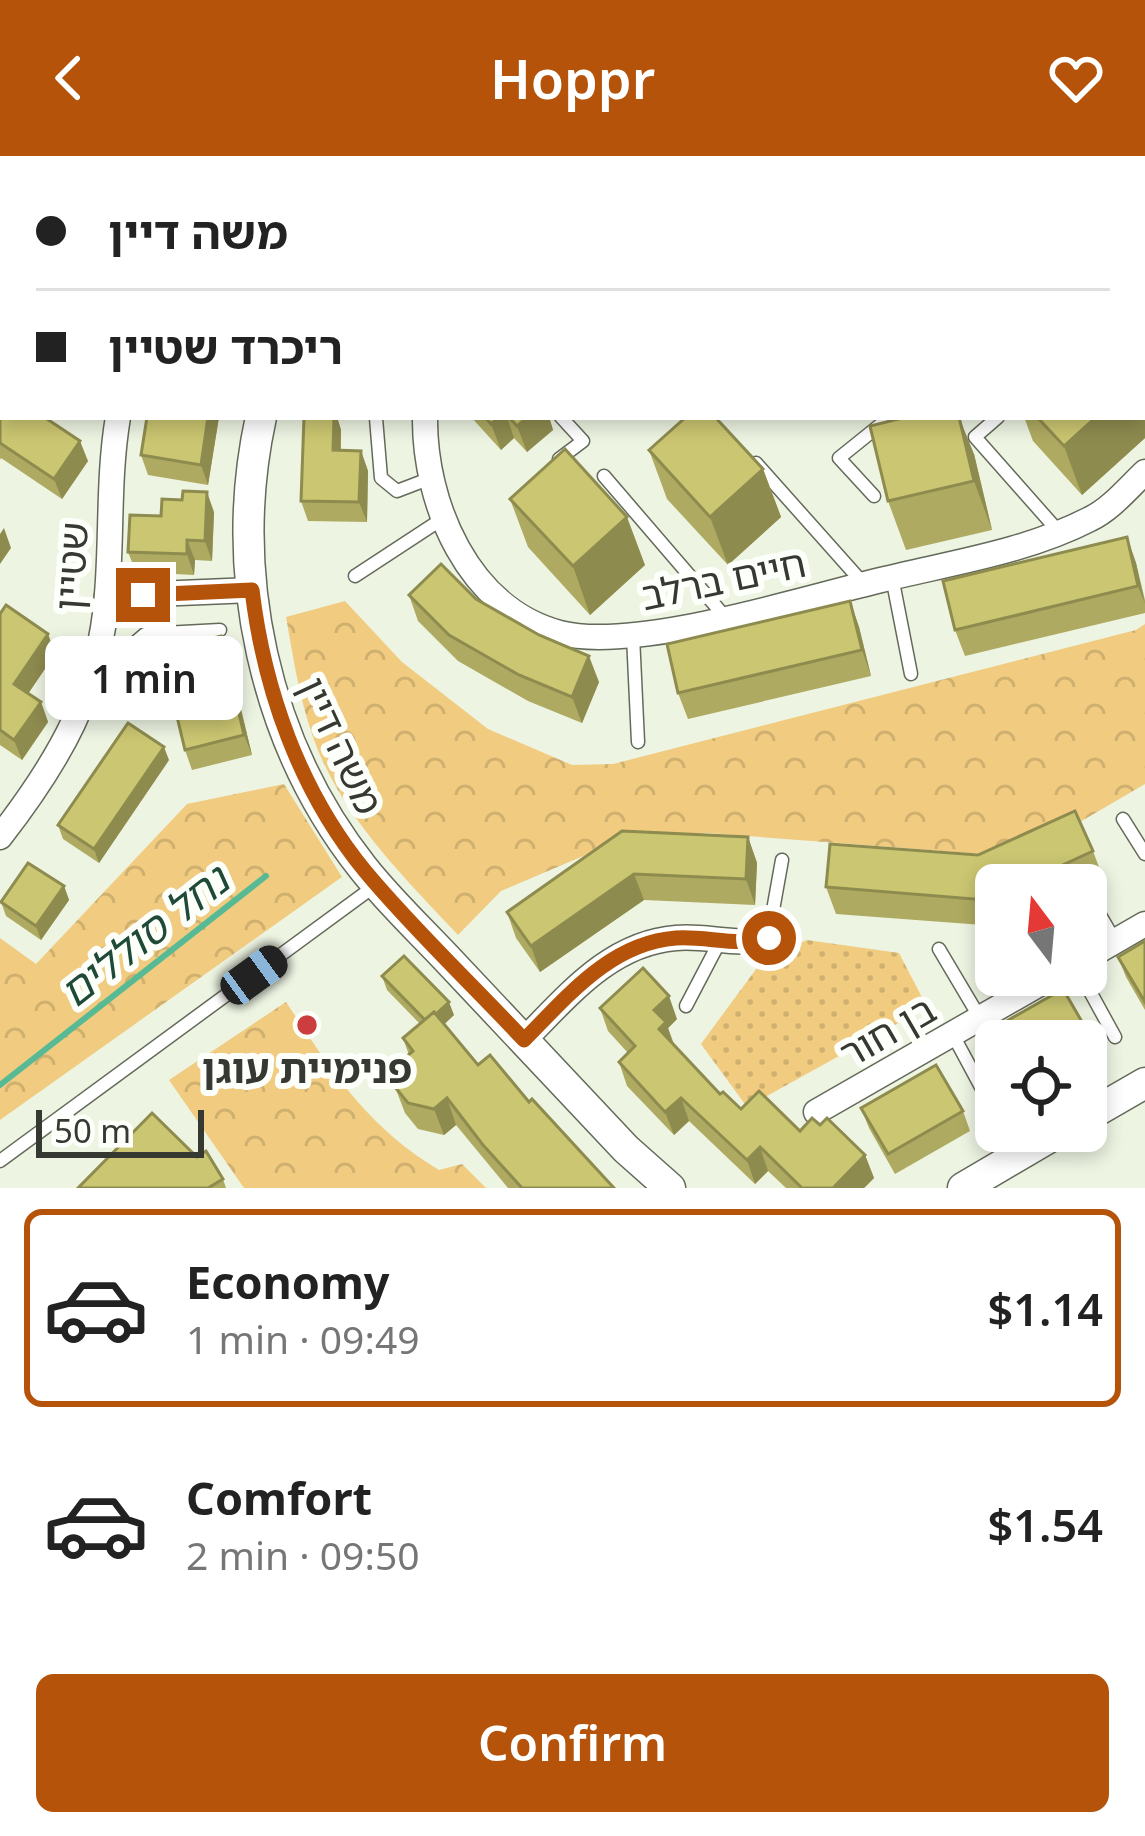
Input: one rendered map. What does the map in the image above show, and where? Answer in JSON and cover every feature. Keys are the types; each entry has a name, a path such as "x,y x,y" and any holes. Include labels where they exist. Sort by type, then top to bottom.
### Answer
{"street":[{"name":"שטיין","path":"0,837 8,809 77,721 98,654 107,596 111,457 117,420"},
{"name":"משה דיין","path":"261,420 250,503 252,590 267,678 299,761 331,821 377,884 626,1149 670,1188"},
{"name":"חיים ברלב","path":"425,420 431,478 454,544 486,586 527,620 582,636 632,634 726,618 1060,533 1095,518 1141,484"},
{"path":"107,596 252,590"},
{"path":"1107,946 1145,924"},
{"path":"524,1040 599,967 645,943 678,938 748,944 769,938"},
{"name":"בן חור","path":"816,1112 1013,996"},
{"path":"1107,1105 1145,1083"},
{"name":"משה דיין","path":"626,1149 656,1188"},
{"path":"964,1187 1024,1152"}],"lane":[{"path":"376,420 381,478 397,491 431,478"},
{"path":"547,468 584,441 564,420"},
{"path":"874,496 838,458 886,420"},
{"path":"958,439 975,436 994,420"},
{"path":"975,436 1060,533"},
{"path":"739,445 864,584"},
{"path":"604,476 726,618"},
{"path":"356,576 442,519"},
{"path":"892,577 911,674"},
{"path":"98,654 131,659 132,645 145,634 220,630"},
{"path":"632,634 638,742"},
{"path":"1123,818 1145,854"},
{"path":"769,938 782,860"},
{"path":"0,1161 377,884"},
{"path":"1107,926 1115,941"},
{"path":"686,1006 720,941"},
{"path":"939,949 980,1018"},
{"path":"1092,996 1114,1037"},
{"path":"952,1034 975,1076"}],"green space":[{"path":"345,601 402,662 488,729 572,765 613,764 1145,624 1145,784 1020,857 708,833 646,839 588,854 501,891 458,935 355,817 312,734 286,617"},
{"path":"284,784 342,877 0,1120 0,938 36,964 187,804"},
{"path":"807,940 899,953 927,1007 747,1107 701,1044 762,961"},
{"path":"286,1002 335,1074 391,1135 439,1170 462,1164 486,1188 244,1188 169,1080"}],"building":[{"path":"0,420 48,420 80,441 54,479 0,443"},
{"path":"147,420 208,420 201,465 141,455"},
{"path":"304,420 334,420 333,450 361,451 359,502 301,501"},
{"path":"683,420 718,420 763,469 710,517 649,450"},
{"path":"894,420 960,420 974,481 888,501 870,426"},
{"path":"1040,420 1093,420 1064,446"},
{"path":"565,449 627,517 573,566 510,499"},
{"path":"183,491 207,492 205,541 187,540 187,554 128,552 130,515 161,516 162,499 182,500"},
{"path":"1127,537 1138,586 955,630 943,581"},
{"path":"441,564 476,599 539,635 589,656 572,697 519,675 449,635 409,595"},
{"path":"850,601 862,650 678,693 667,644"},
{"path":"6,605 48,634 14,684 41,702 14,740 0,730 0,614"},
{"path":"221,636 244,735 185,750 161,650"},
{"path":"128,723 164,747 94,849 58,825"},
{"path":"1075,811 1093,851 1065,864 975,864 975,899 826,887 830,844 978,855"},
{"path":"622,831 748,837 746,879 634,874 531,946 507,912"},
{"path":"28,863 64,886 36,926 1,902"},
{"path":"1145,941 1145,1002 1118,957"},
{"path":"404,956 449,1002 425,1020 382,976"},
{"path":"643,968 669,996 654,1010 666,1022 659,1029 720,1094 741,1109 759,1091 800,1131 812,1118 820,1125 827,1118 865,1155 833,1188 802,1188 760,1147 747,1160 681,1098 665,1112 619,1062 635,1046 600,1008"},
{"path":"1051,996 1067,996 1081,1020 1008,1020"},
{"path":"434,1012 478,1065 490,1055 614,1188 522,1188 447,1098 434,1109 408,1103 395,1087 393,1075 413,1051 403,1038"},
{"path":"936,1065 963,1111 888,1154 861,1108"},
{"path":"152,1113 197,1157 206,1151 223,1179 208,1188 78,1188"}],"waterway":[{"name":"נחל סוללים","path":"0,1085 266,876"}],"place":[{"name":"פנימיית עוגן","path":"307,1025"}],"route":[{"path":"143,595 252,590 267,678 320,803 364,869 524,1040 599,967 645,943 678,938 748,944 769,938"}]}
